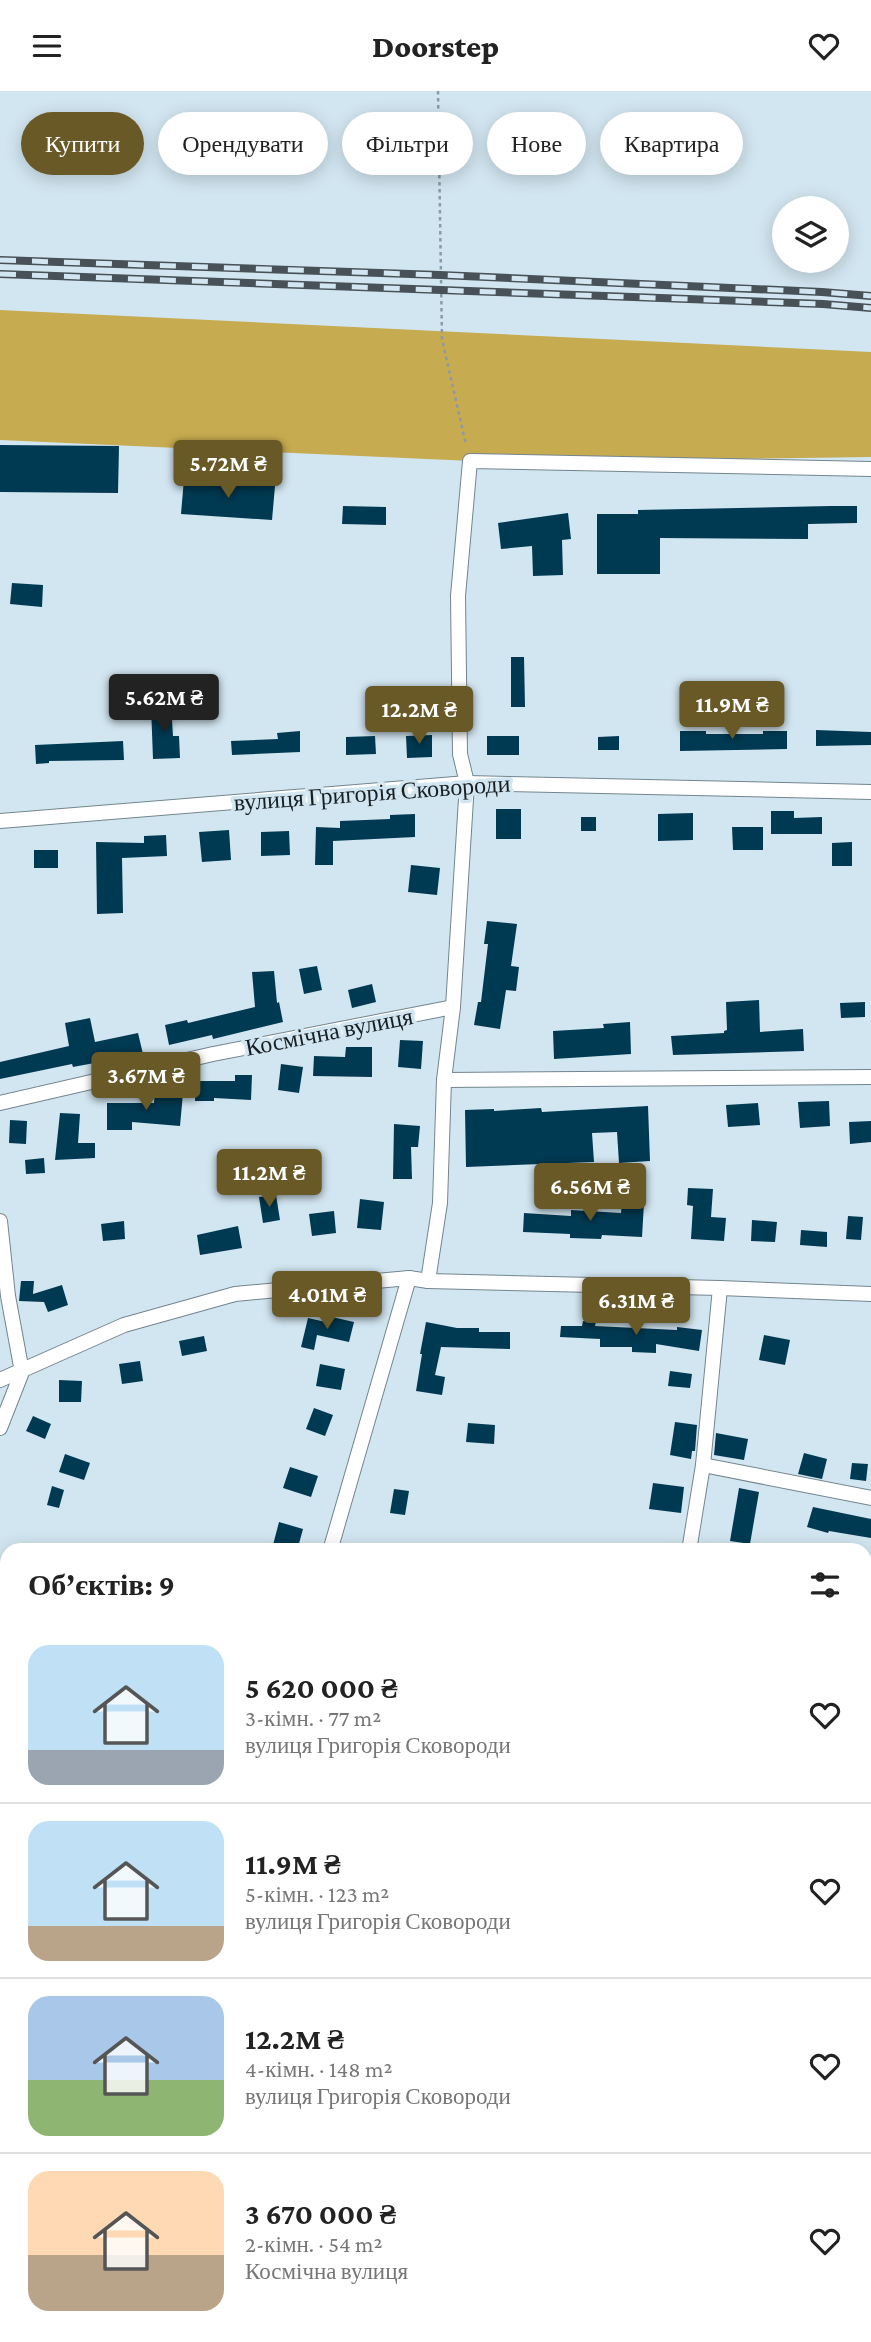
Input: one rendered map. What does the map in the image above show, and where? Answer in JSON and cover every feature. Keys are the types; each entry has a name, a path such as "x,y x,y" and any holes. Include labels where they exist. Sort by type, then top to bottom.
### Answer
{"street":[{"path":"428,1281 440,1203 444,1080 453,1007 467,783 460,754 458,596 470,461 871,469"},
{"name":"вулиця Григорія Сковороди","path":"0,821 467,783 871,792"},
{"name":"Космічна вулиця","path":"0,1103 213,1054 453,1007"},
{"path":"444,1080 871,1077"},
{"path":"0,1221 8,1296 22,1372 0,1428"},
{"path":"332,1543 409,1278"},
{"path":"0,1380 124,1325 234,1294 409,1278 428,1281 871,1294"},
{"path":"690,1543 703,1465 720,1288"},
{"path":"703,1465 871,1498"}],"path":[{"path":"438,91 442,339 470,461"}],"shaded area":[{"path":"0,310 871,352 871,457 494,462 0,440"}],"building":[{"path":"0,445 119,446 118,493 0,492"},
{"path":"184,479 275,486 272,520 181,514"},
{"path":"343,506 386,507 386,525 342,524"},
{"path":"857,506 857,523 808,524 808,539 660,538 660,574 597,574 597,514 638,514 638,510"},
{"path":"568,513 571,539 562,540 563,575 533,576 532,546 501,549 498,523"},
{"path":"12,583 43,585 42,607 10,604"},
{"path":"511,657 524,657 525,707 511,707"},
{"path":"171,705 173,736 179,736 180,758 153,759 151,706"},
{"path":"816,730 871,732 871,745 816,746"},
{"path":"300,731 300,752 232,755 231,741 278,739 277,733"},
{"path":"680,731 763,734 763,731 787,731 787,749 680,751"},
{"path":"432,735 432,757 407,758 406,736"},
{"path":"375,736 376,754 346,755 346,737"},
{"path":"487,736 519,736 519,755 487,755"},
{"path":"619,736 619,750 598,750 598,737"},
{"path":"123,741 124,760 49,761 36,764 35,745"},
{"path":"496,809 521,809 521,839 496,839"},
{"path":"771,811 794,811 794,818 822,817 822,834 771,834"},
{"path":"693,813 693,840 658,841 658,814"},
{"path":"415,814 415,837 333,841 333,865 315,865 316,827 340,828 340,821 390,819 390,815"},
{"path":"581,817 596,817 596,831 581,831"},
{"path":"732,827 763,827 763,850 733,850"},
{"path":"229,830 231,860 202,862 199,832"},
{"path":"289,831 290,855 261,856 261,832"},
{"path":"166,835 167,856 122,858 123,913 97,914 96,842 144,843 144,836"},
{"path":"852,842 852,866 832,866 832,843"},
{"path":"34,850 58,850 58,868 34,868"},
{"path":"411,865 440,868 437,895 408,892"},
{"path":"487,921 517,924 511,966 519,967 516,991 506,990 500,1029 474,1025 478,1002 481,1002 488,944 484,944"},
{"path":"317,966 322,990 304,994 299,969"},
{"path":"274,971 277,1003 279,1002 283,1022 213,1039 212,1035 169,1045 165,1025 187,1020 188,1023 255,1007 252,972"},
{"path":"372,984 376,1002 352,1008 348,990"},
{"path":"759,1000 760,1032 803,1029 804,1051 673,1055 671,1036 724,1033 727,1030 726,1002"},
{"path":"865,1002 865,1017 841,1018 840,1003"},
{"path":"90,1018 95,1042 138,1033 143,1054 73,1067 72,1064 0,1079 0,1062 69,1046 65,1023"},
{"path":"630,1022 631,1054 554,1059 553,1031 604,1028 603,1024"},
{"path":"400,1040 423,1041 421,1069 398,1067"},
{"path":"346,1047 372,1047 372,1077 313,1076 314,1056 345,1057"},
{"path":"281,1064 303,1067 299,1093 278,1090"},
{"path":"235,1075 252,1075 251,1100 214,1098 214,1101 195,1101 195,1081 235,1081"},
{"path":"155,1091 183,1093 180,1126 132,1122 132,1130 107,1130 107,1103 154,1103"},
{"path":"829,1101 830,1126 800,1128 798,1102"},
{"path":"758,1103 760,1125 728,1127 726,1105"},
{"path":"648,1106 650,1161 619,1163 617,1132 592,1133 594,1162 466,1167 465,1110 541,1108 542,1112"},
{"path":"60,1113 80,1114 78,1143 95,1143 95,1158 55,1160"},
{"path":"10,1120 27,1121 26,1144 9,1143"},
{"path":"871,1121 871,1142 850,1144 849,1122"},
{"path":"394,1124 420,1126 418,1147 411,1147 412,1179 393,1179"},
{"path":"44,1158 45,1173 26,1174 25,1160"},
{"path":"688,1188 713,1189 711,1217 726,1218 724,1241 691,1239 693,1206 687,1205"},
{"path":"276,1195 280,1220 263,1223 259,1197"},
{"path":"360,1199 384,1202 381,1230 357,1228"},
{"path":"622,1201 644,1203 642,1237 602,1235 601,1239 570,1238 570,1234 523,1232 524,1213 571,1216 571,1210 621,1213"},
{"path":"334,1211 336,1233 312,1236 309,1214"},
{"path":"848,1216 863,1217 861,1240 846,1239"},
{"path":"752,1220 777,1222 775,1242 751,1241"},
{"path":"124,1221 125,1239 103,1241 101,1224"},
{"path":"238,1226 242,1248 200,1255 197,1235"},
{"path":"801,1230 827,1232 827,1247 800,1245"},
{"path":"21,1281 34,1281 33,1294 62,1285 68,1305 48,1312 44,1302 19,1301"},
{"path":"332,1317 354,1322 349,1342 317,1335 314,1350 301,1347 308,1318 330,1323"},
{"path":"583,1321 596,1321 595,1326 702,1330 699,1351 656,1344 656,1353 632,1352 632,1347 600,1347 600,1339 560,1337 561,1326 582,1326"},
{"path":"426,1322 457,1328 479,1328 479,1332 510,1332 510,1349 441,1347 435,1375 445,1377 442,1395 416,1391"},
{"path":"764,1335 790,1340 785,1365 759,1360"},
{"path":"204,1336 207,1351 182,1356 179,1341"},
{"path":"140,1361 143,1381 122,1384 119,1364"},
{"path":"320,1364 345,1369 341,1390 316,1386"},
{"path":"670,1371 692,1374 690,1388 668,1386"},
{"path":"59,1380 82,1381 81,1402 59,1402"},
{"path":"314,1408 333,1415 325,1436 306,1429"},
{"path":"33,1416 51,1424 45,1439 26,1431"},
{"path":"675,1422 697,1425 695,1451 692,1451 691,1459 670,1455"},
{"path":"468,1423 495,1425 494,1444 466,1442"},
{"path":"716,1433 748,1439 744,1460 714,1455"},
{"path":"804,1453 827,1459 822,1479 798,1474"},
{"path":"65,1454 90,1463 84,1480 59,1472"},
{"path":"852,1463 868,1464 866,1481 850,1479"},
{"path":"290,1467 318,1476 311,1497 283,1488"},
{"path":"653,1483 684,1487 681,1513 649,1509"},
{"path":"52,1486 64,1490 59,1508 47,1505"},
{"path":"739,1488 759,1492 750,1543 730,1541"},
{"path":"394,1489 409,1491 405,1515 390,1513"},
{"path":"813,1507 871,1519 871,1538 829,1531 828,1533 807,1527"},
{"path":"279,1522 303,1529 299,1543 274,1543"}],"railway":[{"path":"0,260 440,275 871,296"},
{"path":"0,274 823,304 871,308"}]}
